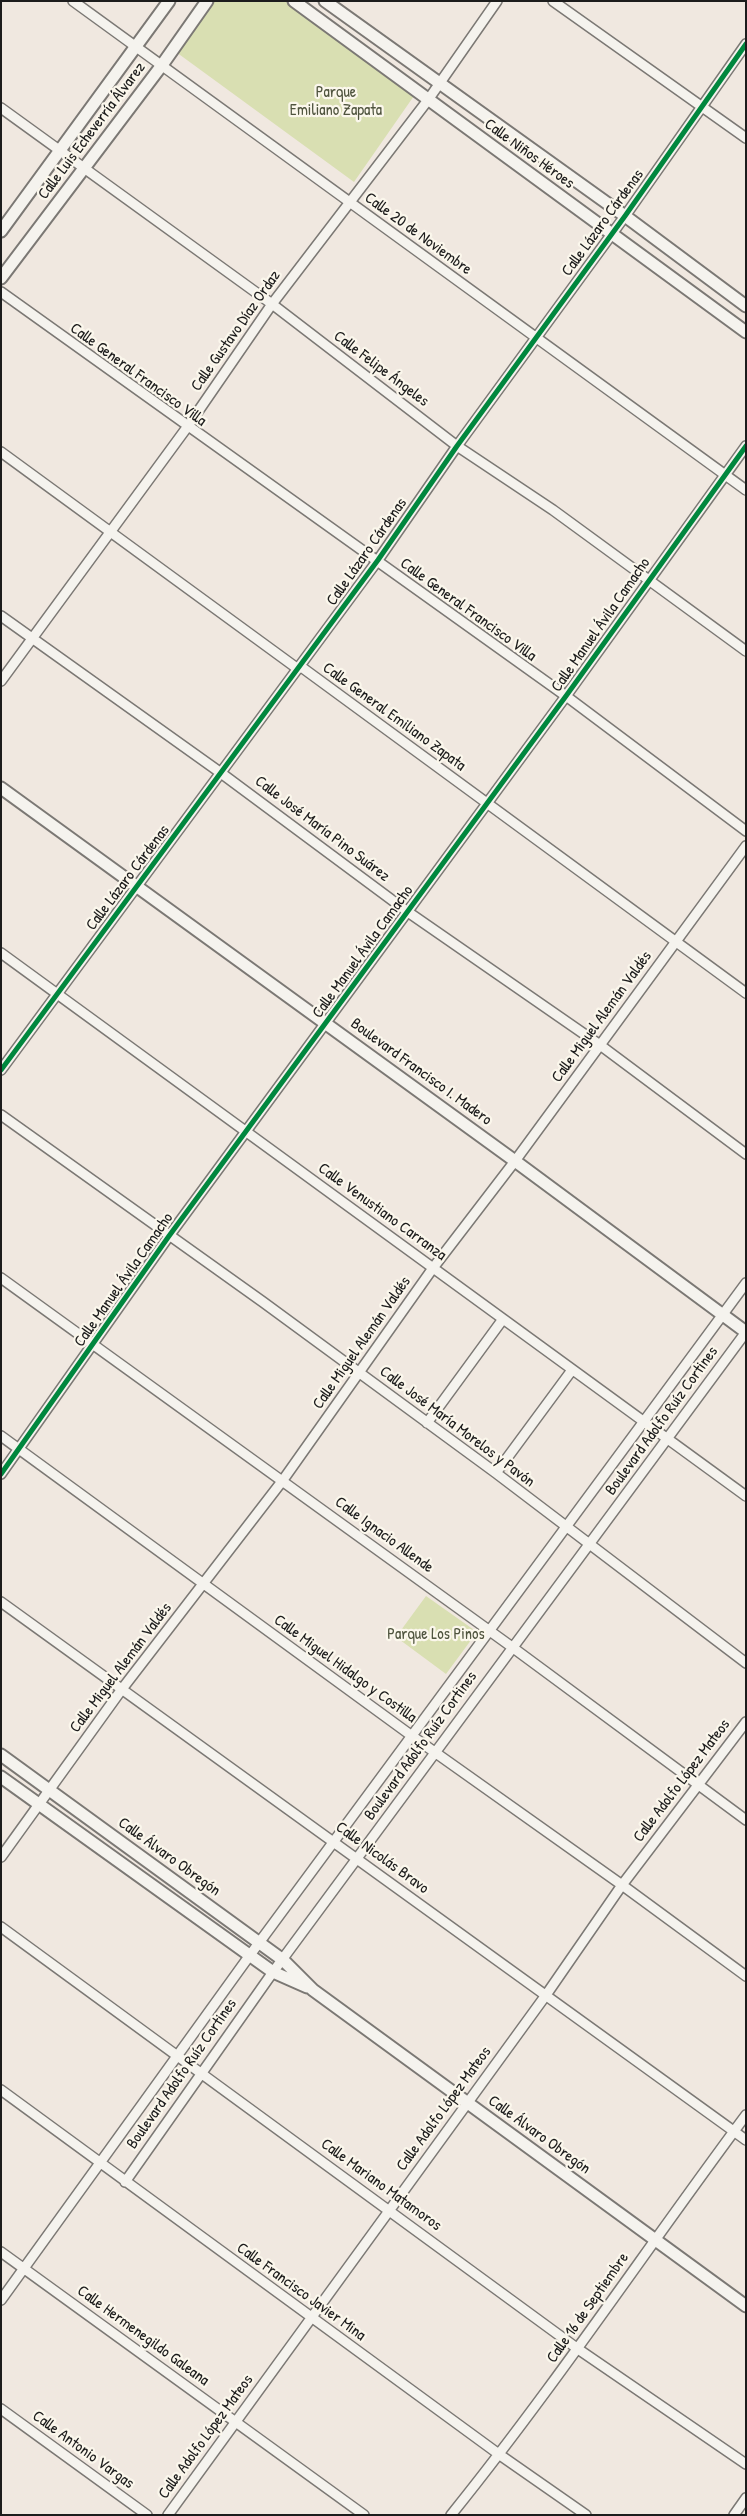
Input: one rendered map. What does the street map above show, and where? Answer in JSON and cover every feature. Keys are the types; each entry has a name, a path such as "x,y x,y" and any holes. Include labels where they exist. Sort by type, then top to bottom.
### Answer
{"street":[{"name":"Calle 20 de Noviembre","path":"73,1 162,64 534,338 746,490"},
{"name":"Calle Luis Echeverría Álvarez","path":"1,231 168,1"},
{"name":"Calle Luis Echeverría Álvarez","path":"1,278 207,1"},
{"name":"Calle Niños Héroes","path":"294,1 746,332"},
{"name":"Calle Niños Héroes","path":"326,1 625,216 746,306"},
{"name":"Calle Gustavo Díaz Ordaz","path":"1,680 188,426 272,304 428,100 497,1"},
{"path":"553,1 746,138"},
{"name":"Calle Lázaro Cárdenas","path":"1,1070 378,560 534,338 625,216 746,44"},
{"name":"Calle Felipe Ángeles","path":"1,108 272,304 457,446 553,510 746,651"},
{"name":"Calle General Francisco Villa","path":"1,292 566,696 746,831"},
{"name":"Calle Manuel Ávila Camacho","path":"1,1474 169,1236 566,696 746,446"},
{"name":"Calle General Emiliano Zapata","path":"1,452 298,669 300,666 746,993"},
{"name":"Calle José María Pino Suárez","path":"1,616 222,773 408,912 600,1045 746,1154"},
{"name":"Boulevard Francisco I. Madero","path":"1,788 515,1161 746,1332"},
{"name":"Calle Miguel Alemán Valdés","path":"1,1856 51,1791 122,1689 283,1480 360,1374 433,1268 515,1161 746,846"},
{"name":"Calle Venustiano Carranza","path":"1,953 746,1496"},
{"name":"Calle José María Morelos y Pavón","path":"1,1115 427,1423 746,1663"},
{"name":"Calle Ignacio Allende","path":"1,1278 283,1480 746,1820"},
{"name":"Boulevard Adolfo Ruíz Cortines","path":"1,2300 98,2163 250,1955 746,1283"},
{"path":"427,1423 503,1319"},
{"name":"Boulevard Adolfo Ruíz Cortines","path":"124,2182 200,2071 272,1972 283,1960 746,1332"},
{"path":"496,1474 572,1370"},
{"name":"Calle Miguel Hidalgo y Costilla","path":"1,1436 412,1736 622,1884 746,1976"},
{"name":"Calle Nicolás Bravo","path":"1,1602 746,2140"},
{"name":"Calle Adolfo López Mateos","path":"168,2515 546,1995 622,1884 746,1722"},
{"name":"Calle Álvaro Obregón","path":"1,1755 283,1960 313,1990 746,2306"},
{"name":"Calle Álvaro Obregón","path":"1,1777 272,1972 313,1990"},
{"name":"Calle Mariano Matamoros","path":"1,1927 178,2054 578,2349 746,2464"},
{"name":"Calle Francisco Javier Mina","path":"1,2090 311,2318 586,2515"},
{"name":"Calle 16 de Septiembre","path":"451,2515 500,2455 578,2349 654,2239 746,2115"},
{"name":"Calle Hermenegildo Galeana","path":"1,2252 364,2515"},
{"name":"Calle Antonio Vargas","path":"1,2409 147,2515"},
{"path":"734,2515 746,2498"}],"green space":[{"name":"Parque Emiliano Zapata","path":"214,1 291,1 416,93 354,182 176,52"},
{"name":"Parque Los Pinos","path":"426,1596 477,1632 446,1674 396,1637"}],"cycle path":[{"path":"1,1070 378,560 457,446 625,216 746,44"},
{"path":"1,1474 169,1236 566,696 746,446"}]}
